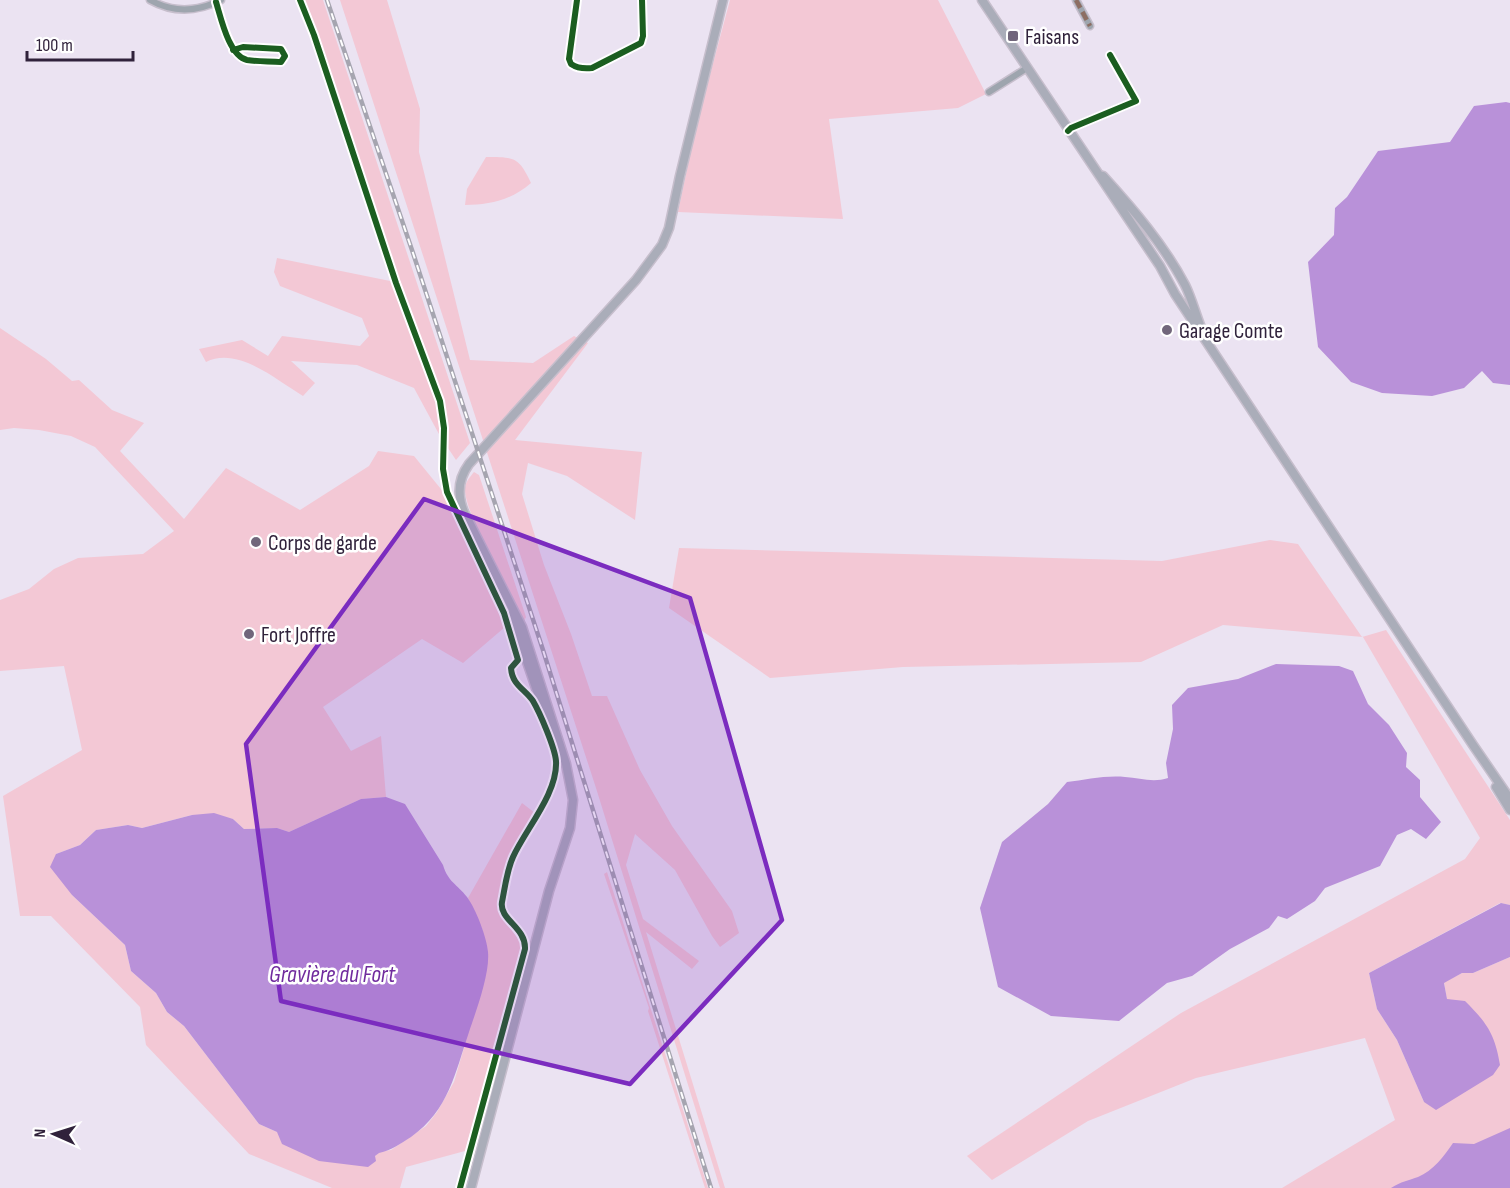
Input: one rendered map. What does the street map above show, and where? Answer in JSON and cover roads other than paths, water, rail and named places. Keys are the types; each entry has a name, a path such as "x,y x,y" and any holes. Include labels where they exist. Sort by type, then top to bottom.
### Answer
{"main road":[{"path":"471,1188 549,891 572,819 573,792 524,633 461,506 459,491 463,474 469,464 636,280 662,245 669,228 723,0"},
{"path":"982,0 1089,163 1166,255 1187,288 1207,342"},
{"path":"1123,204 1175,294 1510,799"},
{"path":"1145,245 1154,238"},
{"path":"1156,261 1166,255"},
{"path":"1473,745 1510,810"}],"street":[{"path":"150,0 176,11 219,1 233,50 239,57 246,60 281,62 285,56 281,49 243,47 233,50"},
{"path":"577,0 570,59 571,64 575,67 587,69 641,43 643,36 642,0"},
{"path":"1076,0 1090,26"},
{"path":"1068,131 1136,101 1110,55"},
{"path":"989,92 1027,68"}],"water":[{"path":"1510,103 1510,385 1493,383 1482,371 1464,388 1432,396 1382,393 1351,382 1318,347 1308,262 1334,235 1335,208 1347,197 1378,151 1450,142 1474,106"},
{"path":"1276,664 1339,666 1353,671 1368,704 1389,725 1407,753 1406,767 1420,780 1420,797 1441,822 1426,839 1411,829 1397,835 1380,866 1325,888 1315,901 1287,919 1278,916 1269,928 1230,949 1192,976 1167,983 1119,1021 1051,1016 998,987 980,908 1002,842 1048,804 1067,782 1110,777 1152,780 1168,778 1166,763 1173,729 1172,705 1188,688 1238,679"},
{"name":"Gravière du Fort","path":"386,797 405,804 447,875 470,902 483,932 488,961 479,1003 455,1076 442,1103 424,1126 411,1137 379,1153 375,1156 376,1161 368,1167 319,1161 282,1144 277,1132 259,1124 184,1026 167,1012 156,993 131,971 125,945 72,895 50,867 56,854 80,845 96,830 128,825 142,828 192,815 214,813 233,819 244,829 277,828 289,832 361,799"},
{"path":"1501,903 1510,905 1510,957 1473,973 1462,973 1444,983 1447,999 1465,1001 1489,1030 1496,1045 1500,1065 1493,1075 1436,1110 1424,1102 1397,1040 1377,1009 1369,973"},
{"path":"1510,1128 1510,1188 1391,1188 1429,1171 1453,1143 1474,1144"}],"railway":[{"path":"327,0 413,253 543,650 711,1188"}],"place":[{"name":"Faisans","path":"1013,36"},
{"name":"Garage Comte","path":"1167,330"},
{"name":"Corps de garde","path":"256,542"},
{"name":"Fort Joffre","path":"249,634"}]}
